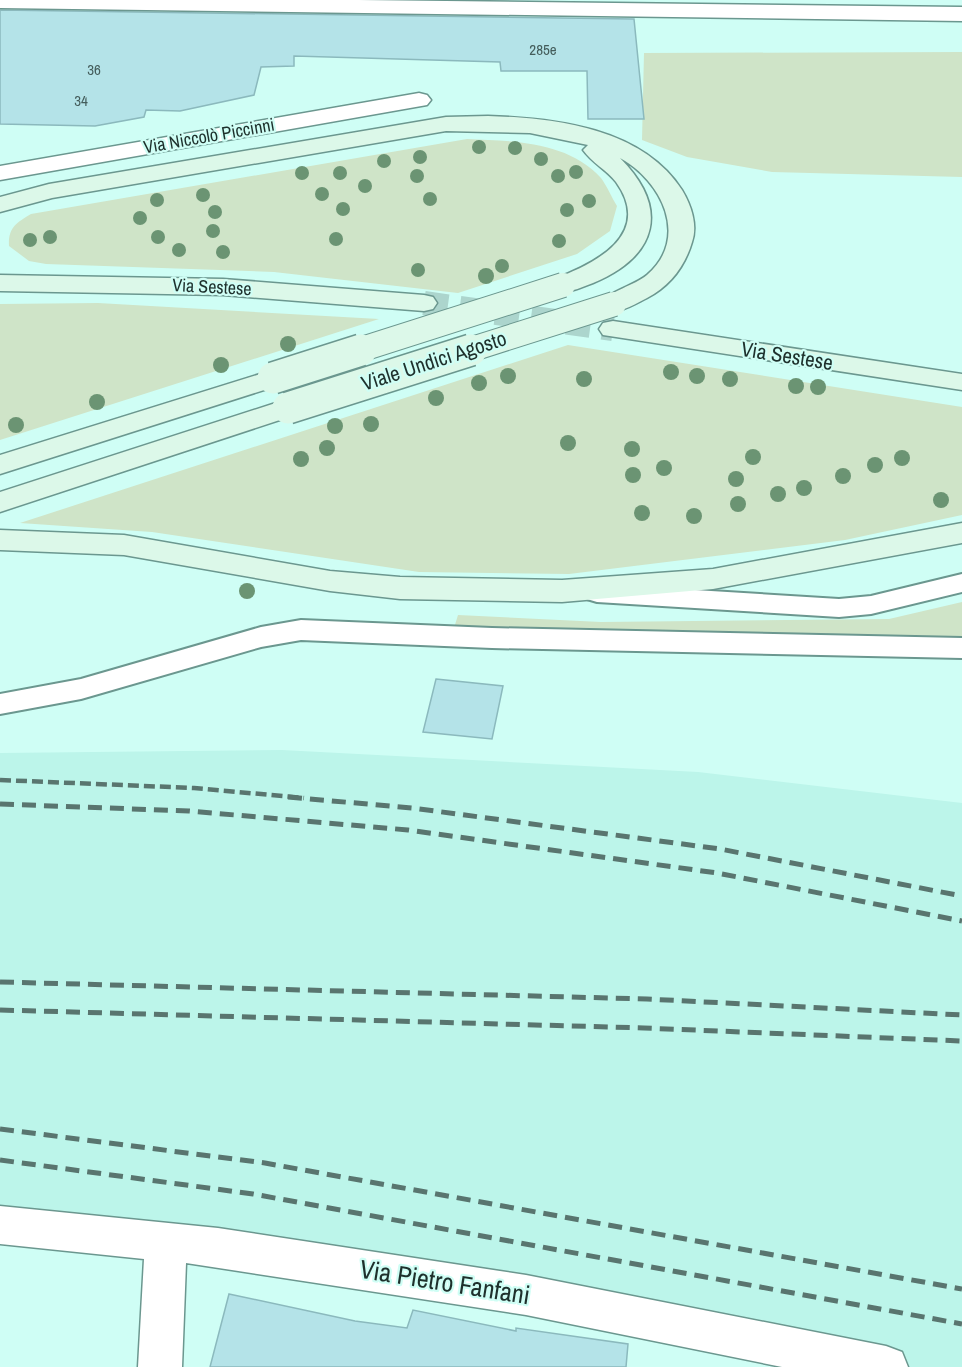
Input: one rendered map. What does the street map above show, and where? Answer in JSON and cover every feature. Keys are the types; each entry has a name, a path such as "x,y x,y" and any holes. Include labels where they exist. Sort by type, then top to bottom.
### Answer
{"main road":[{"name":"Viale Undici Agosto","path":"0,205 27,195 446,124 509,123 571,134 613,146 644,162 658,174 672,192 681,214 683,231 681,243 667,269 613,316 288,408 0,502"},
{"name":"Viale Undici Agosto","path":"0,465 563,285 597,271 622,253 637,232 642,216 637,196 618,169 571,134"},
{"name":"Viale Undici Agosto","path":"0,219 27,204 92,185"},
{"path":"0,264 30,275 103,284"},
{"name":"Via Sestese","path":"0,283 223,286 424,303"},
{"name":"Via Sestese","path":"613,316 962,382"},
{"path":"0,540 124,545 318,579 400,588 562,591 713,579 962,533"}],"street":[{"path":"0,2 962,14"},
{"name":"Via Niccolò Piccinni","path":"0,173 419,100"},
{"name":"Via Pietro Fanfani","path":"0,1225 218,1247 526,1294 886,1367"},
{"path":"160,1367 166,1242"}],"lane":[{"path":"562,591 839,608 871,605 962,583"},
{"path":"0,704 81,689 261,637 301,630 492,638 962,648"}],"shaded area":[{"path":"962,52 962,177 772,172 687,157 642,140 644,53"},
{"path":"467,139 538,145 556,150 588,166 601,178 617,206 610,231 577,254 458,293 274,272 46,264 29,261 9,246 10,235 14,227 31,214"},
{"path":"98,303 379,319 0,440 0,304"},
{"path":"568,345 962,407 962,515 845,540 569,574 419,572 152,532 20,523"},
{"path":"962,602 962,641 454,628 458,615 601,622 889,619"},
{"path":"282,750 698,772 962,803 962,1367 781,1367 218,1247 0,1225 0,753"}],"building":[{"path":"0,10 634,19 644,119 588,119 587,71 501,71 500,62 294,56 294,66 261,67 254,95 180,111 146,110 144,117 95,126 0,124"},
{"path":"436,679 503,686 492,739 423,732"},
{"path":"229,1294 355,1321 407,1328 413,1310 516,1331 516,1328 628,1344 626,1367 210,1367"}],"tunnel":[{"path":"424,303 613,329"}],"railway":[{"path":"0,780 194,788 304,798"},
{"path":"288,797 412,808 720,849 962,896"},
{"path":"0,804 189,811 408,830 717,873 962,921"},
{"path":"0,982 647,999 962,1015"},
{"path":"0,1010 644,1028 962,1041"},
{"path":"0,1129 265,1163 962,1289"},
{"path":"0,1160 253,1194 962,1324"}]}
